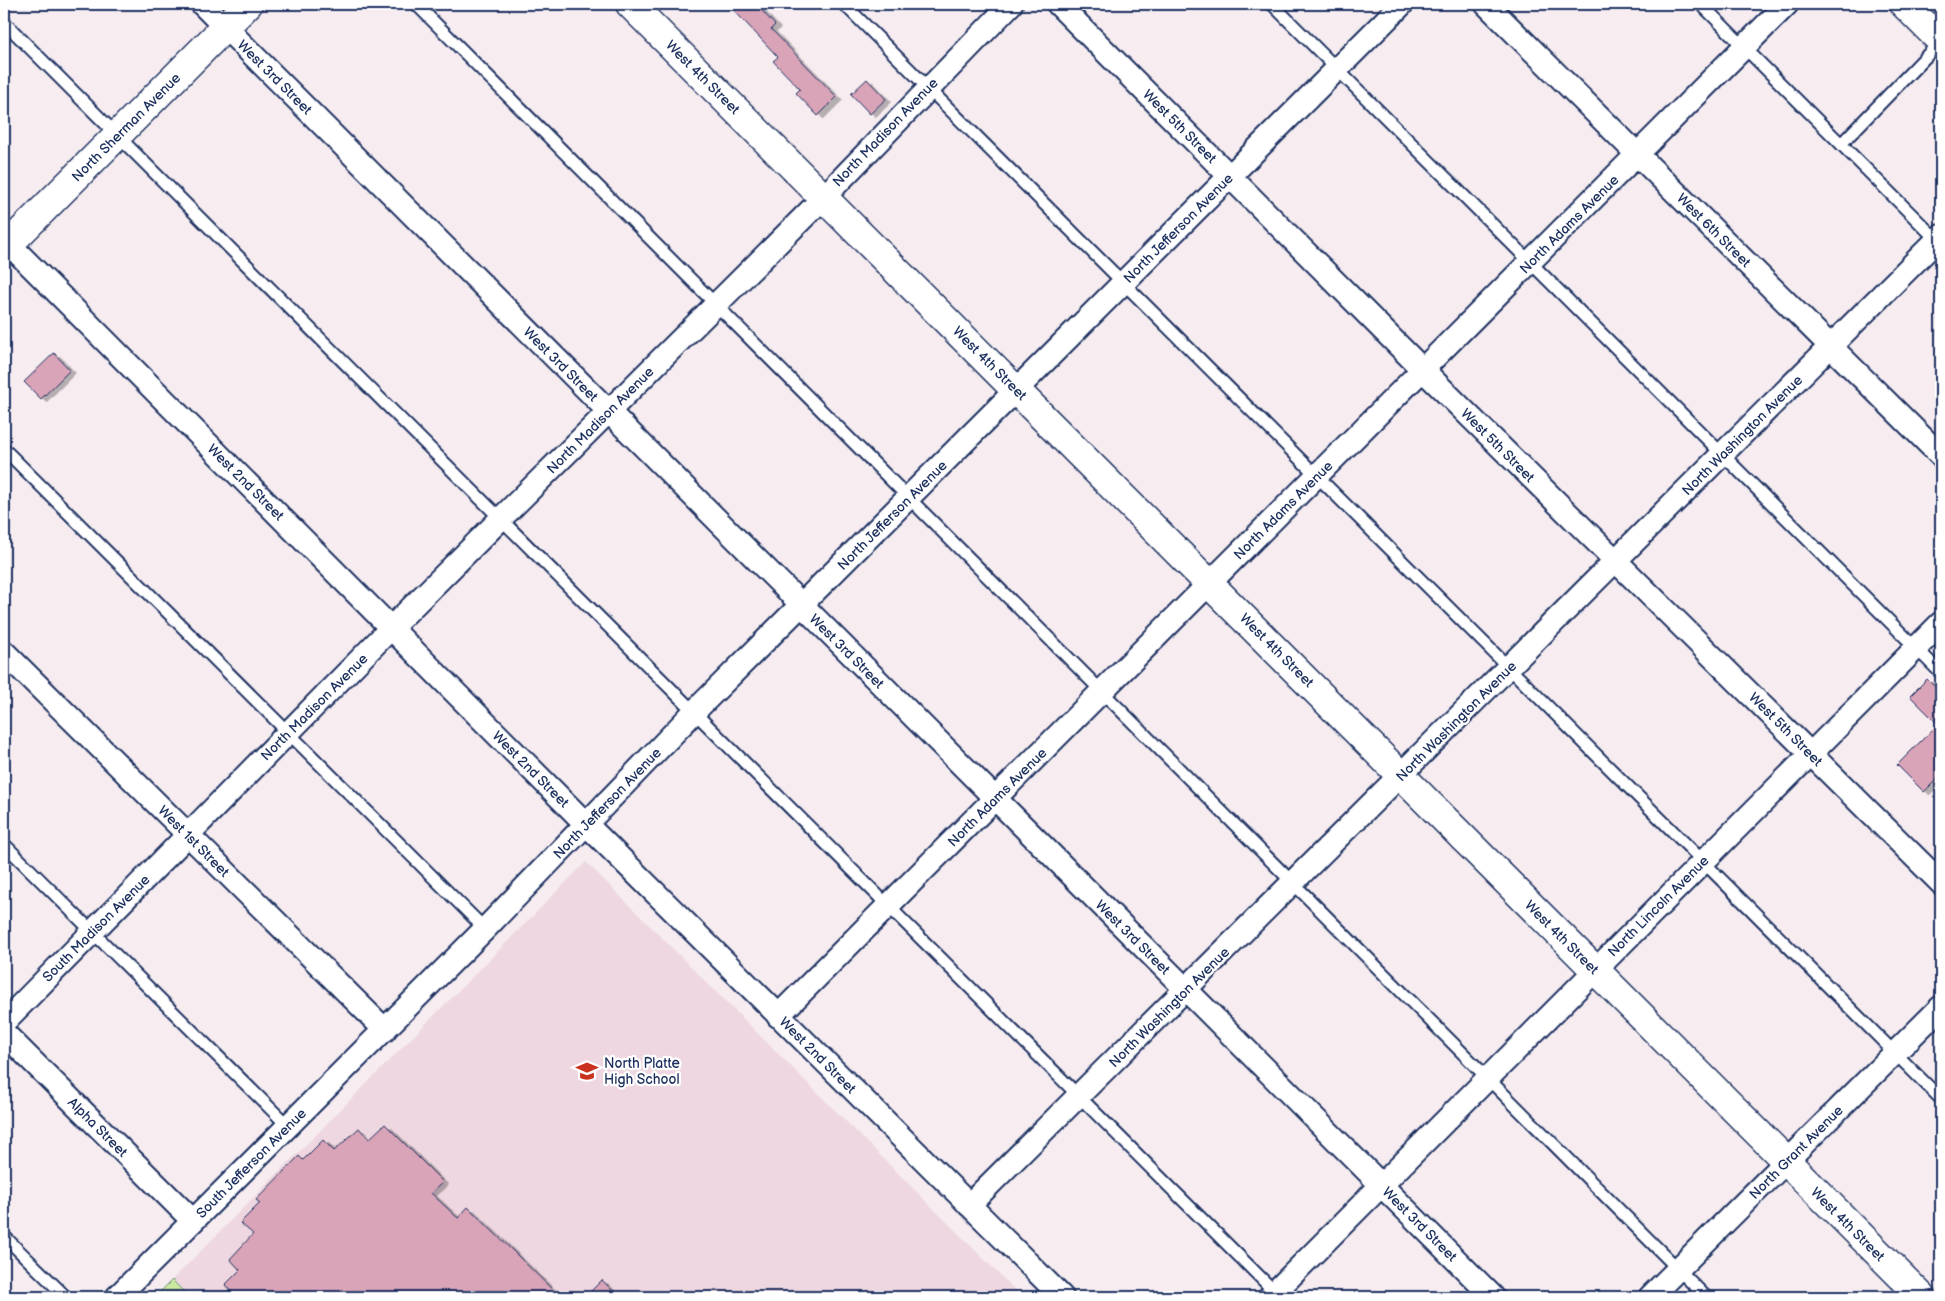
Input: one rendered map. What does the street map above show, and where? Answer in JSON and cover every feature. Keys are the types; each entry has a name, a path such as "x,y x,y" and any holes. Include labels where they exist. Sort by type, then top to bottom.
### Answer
{"main road":[{"name":"North Sherman Avenue","path":"5,244 118,136 248,4"},
{"name":"West 4th Street","path":"630,4 1922,1297"},
{"path":"1904,4 1941,41"}],"street":[{"name":"West 3rd Street","path":"202,4 1493,1297"},
{"name":"North Madison Avenue","path":"188,835 391,628 824,197 928,87 1011,4"},
{"name":"West 5th Street","path":"1058,4 1423,370 1941,883"},
{"name":"North Jefferson Avenue","path":"385,1030 486,929 695,711 1402,4"},
{"name":"West 6th Street","path":"1486,4 1941,456"},
{"name":"North Adams Avenue","path":"778,1016 1211,584 1787,4"},
{"name":"North Washington Avenue","path":"969,1205 1940,240"},
{"name":"West 2nd Street","path":"5,244 1062,1297"},
{"name":"North Lincoln Avenue","path":"1275,1295 1380,1184 1941,622"},
{"name":"West 1st Street","path":"4,652 385,1030"},
{"name":"South Madison Avenue","path":"4,1022 188,835"},
{"name":"North Grant Avenue","path":"1650,1297 1941,1007"},
{"name":"South Jefferson Avenue","path":"118,1297 385,1030"},
{"name":"Alpha Street","path":"4,1033 193,1221"}],"lane":[{"path":"416,4 1706,1297"},
{"path":"844,4 1941,1099"},
{"path":"1272,4 1941,673"},
{"path":"1701,4 1940,240"},
{"path":"4,22 695,711 1275,1295"},
{"path":"1841,144 1941,41"},
{"path":"4,449 486,929"},
{"path":"4,844 288,1126"},
{"path":"4,1236 66,1297"}],"shaded area":[{"name":"North Platte High School","path":"586,862 1022,1297 155,1297"}],"green space":[{"path":"172,1280 189,1297 155,1297"}],"building":[{"path":"728,4 756,4 775,25 771,29 837,97 818,116 796,93 800,89 773,61 778,57"},
{"path":"867,79 886,99 870,114 851,94"},
{"path":"54,353 70,370 41,399 24,382"},
{"path":"1927,679 1941,693 1941,775 1924,792 1897,765 1938,724 1910,696"},
{"path":"385,1124 443,1182 431,1193 458,1218 468,1207 560,1297 236,1297 225,1285 240,1270 230,1259 253,1234 240,1223 260,1203 256,1200 299,1156 303,1160 323,1140 334,1151 359,1128 369,1139"},
{"path":"602,1280 619,1297 585,1297"}],"place":[{"name":"North Platte High School","path":"587,1071"}]}
